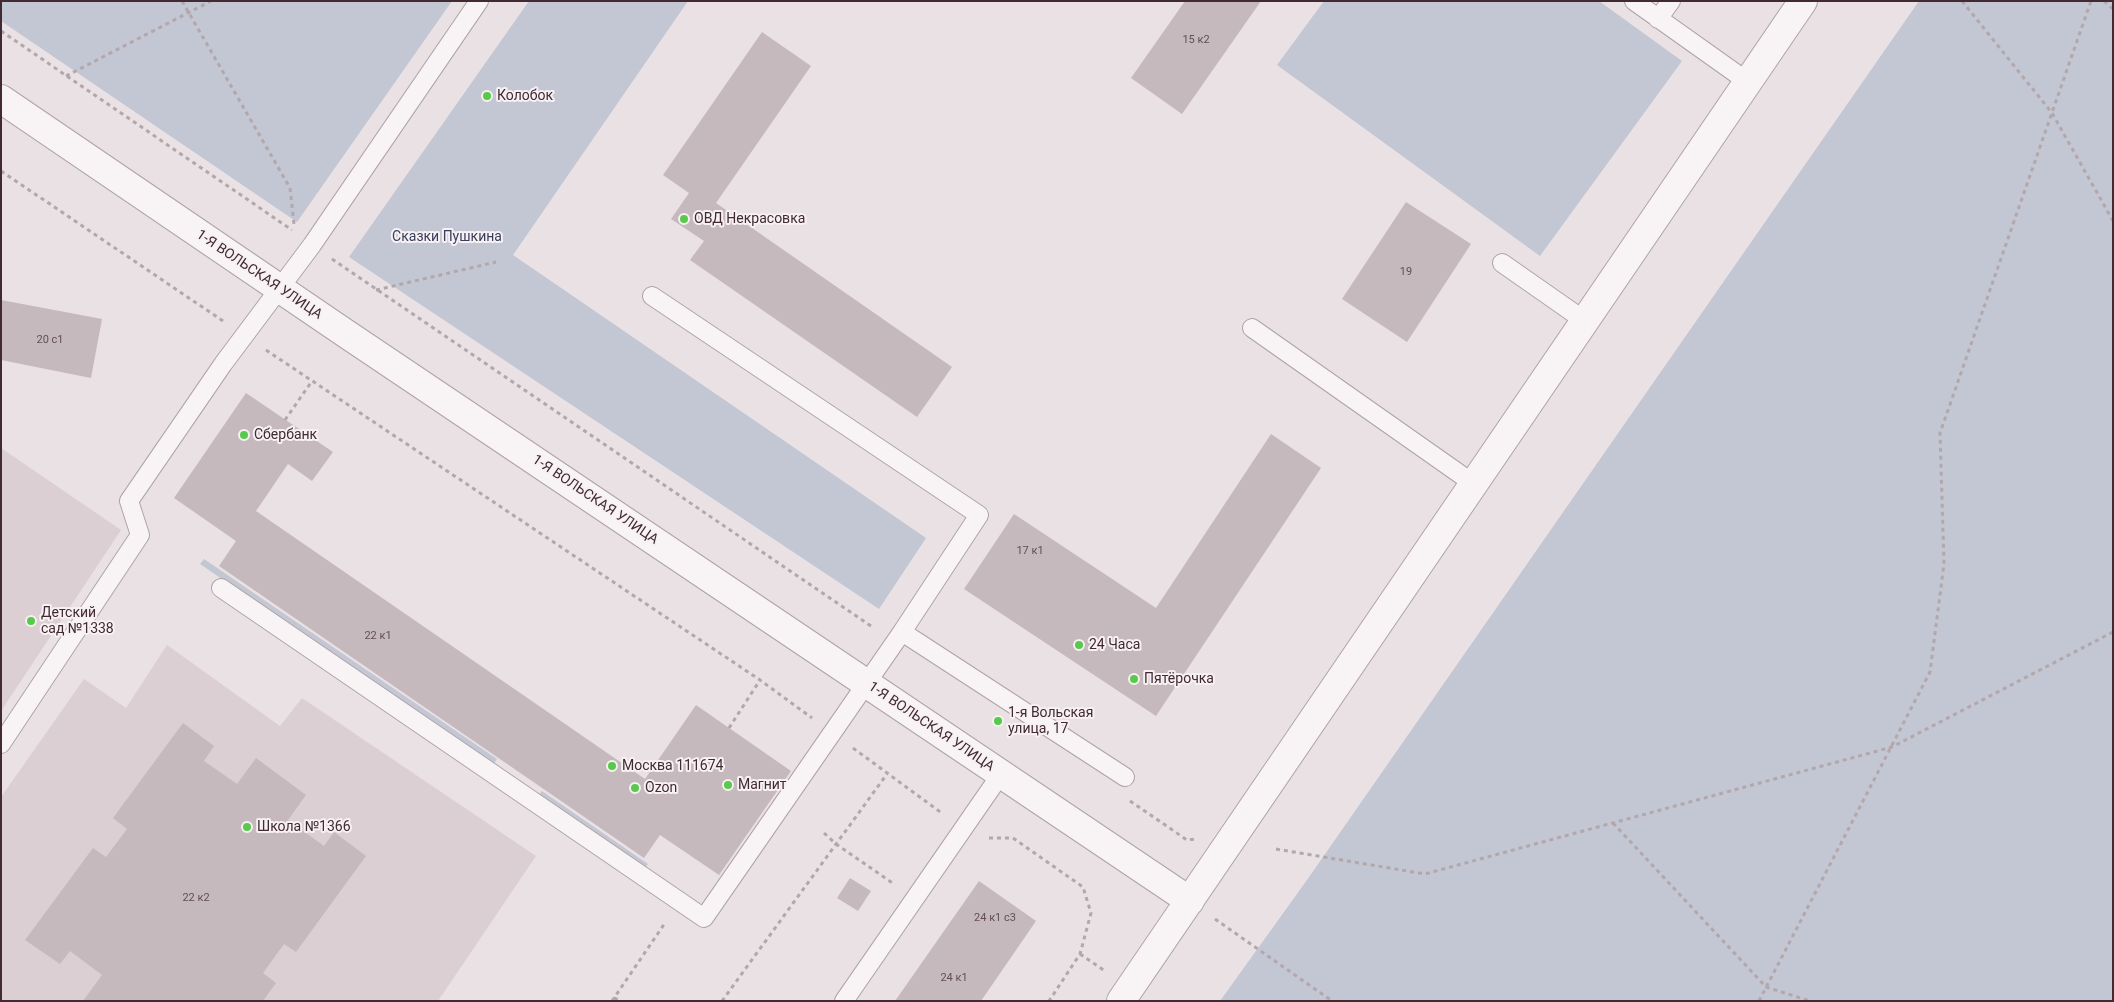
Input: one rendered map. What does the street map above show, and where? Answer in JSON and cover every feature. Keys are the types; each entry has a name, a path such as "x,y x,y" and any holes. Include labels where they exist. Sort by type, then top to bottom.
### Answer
{"street":[{"path":"1121,1001 1803,1"},
{"name":"1-Я ВОЛЬСКАЯ УЛИЦА","path":"1,99 280,289 1190,901"}],"lane":[{"path":"1,744 140,535 130,501 223,364 312,245 479,1"},
{"path":"1634,1 1748,82"},
{"path":"1658,19 1671,1"},
{"path":"1502,263 1585,321"},
{"path":"221,588 704,918 867,684 978,515 652,296"},
{"path":"1252,328 1474,484"},
{"path":"898,637 1125,777"},
{"path":"844,1001 1001,774"}],"path":[{"path":"1,31 295,232 290,188 187,13 182,1"},
{"path":"66,76 211,1"},
{"path":"1962,1 2052,113 2113,221"},
{"path":"1759,1001 1930,672 1944,564 1940,432 2091,1"},
{"path":"2104,1 2113,9"},
{"path":"1,171 760,680 976,837 1013,838 1083,888 1091,913 1080,954 1049,1001"},
{"path":"312,245 376,290 898,637"},
{"path":"376,290 496,262"},
{"path":"285,420 312,381"},
{"path":"1276,849 1425,874 1892,747 2113,632"},
{"path":"729,728 760,680"},
{"path":"722,1001 887,774"},
{"path":"1123,797 1140,808"},
{"path":"1612,823 1766,987 1810,1001"},
{"path":"824,833 836,844 915,898"},
{"path":"1190,901 1331,1000"},
{"path":"621,1001 613,999 680,902"}],"shaded area":[{"name":"Детский сад №1338","path":"1,448 121,530 1,711"},
{"name":"Школа №1366","path":"167,645 280,726 302,698 536,856 438,1001 1,1001 1,797 84,679 126,708"}],"green space":[{"path":"1,1 452,1 297,222 1,21"},
{"name":"Сказки Пушкина","path":"529,1 688,1 513,255 926,538 879,609 349,257"},
{"path":"1324,1 1599,1 1682,61 1540,256 1277,65"},
{"path":"1919,1 2113,1 2113,1001 1220,1001 1307,880"},
{"path":"204,559 497,759 493,765 200,564"},
{"path":"542,791 648,864 645,868 538,796"}],"building":[{"path":"1185,1 1261,1 1182,114 1131,78"},
{"path":"762,32 811,66 716,203 952,367 917,417 690,260 704,241 671,219 689,193 663,175"},
{"path":"1406,202 1471,244 1407,342 1342,299"},
{"path":"1,300 102,319 91,378 1,360"},
{"path":"246,393 333,452 312,481 288,464 256,511 645,779 696,705 791,771 719,875 660,835 644,858 219,566 236,541 174,498"},
{"path":"1271,434 1321,468 1156,716 964,589 1014,514 1156,608"},
{"path":"183,723 214,746 204,761 237,784 256,758 306,795 288,820 324,846 334,832 366,856 296,952 284,944 263,973 276,983 263,1001 83,1001 102,975 70,951 60,964 25,940 93,848 106,857 127,829 113,818"},
{"path":"850,878 871,891 858,911 837,898"},
{"path":"979,881 1036,921 981,1001 895,1001"}],"place":[{"name":"Колобок","path":"487,96"},
{"name":"ОВД Некрасовка","path":"684,219"},
{"name":"Сбербанк","path":"244,435"},
{"name":"Детский сад №1338","path":"31,621"},
{"name":"24 Часа","path":"1079,645"},
{"name":"Пятёрочка","path":"1134,679"},
{"name":"1-я Вольская улица, 17","path":"998,721"},
{"name":"Москва 111674","path":"612,766"},
{"name":"Магнит","path":"728,785"},
{"name":"Ozon","path":"635,788"},
{"name":"Школа №1366","path":"247,827"}]}
